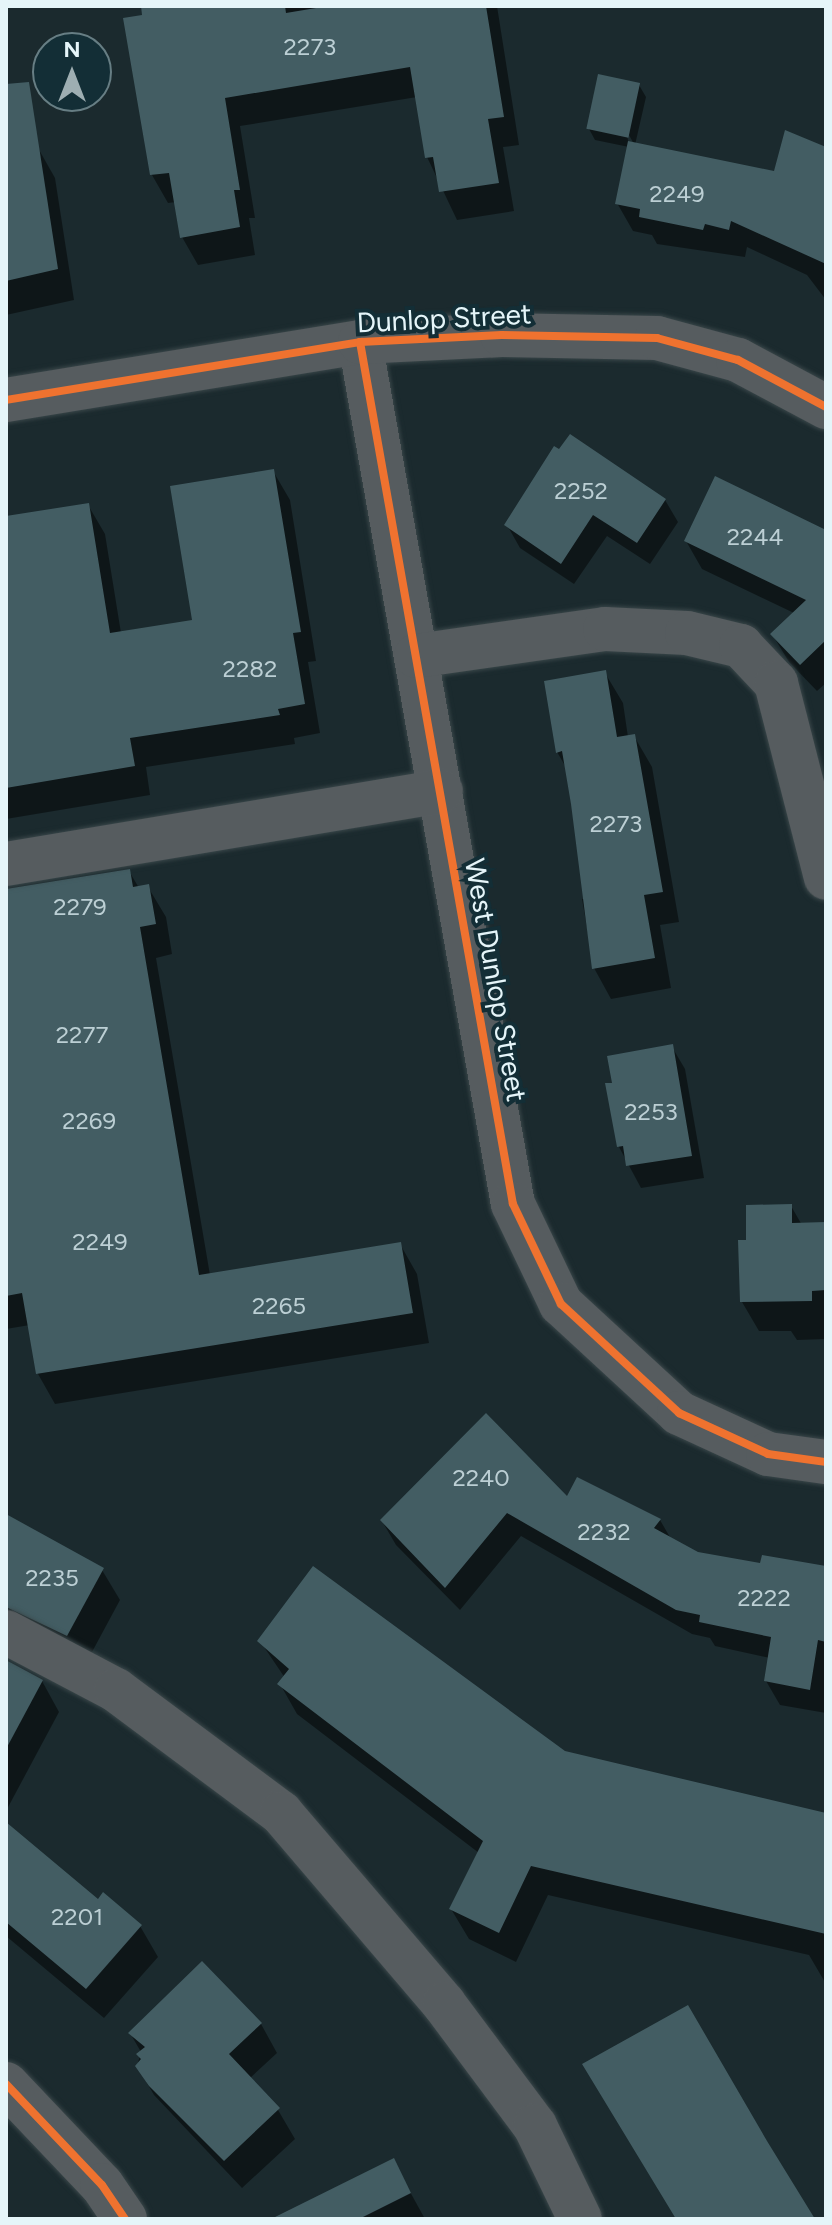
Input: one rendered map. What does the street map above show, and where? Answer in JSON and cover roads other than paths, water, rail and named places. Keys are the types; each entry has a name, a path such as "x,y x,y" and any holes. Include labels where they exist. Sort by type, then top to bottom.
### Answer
{"street":[{"name":"Dunlop Street","path":"6,400 360,342 502,335 657,338 738,360 826,407"},
{"name":"West Dunlop Street","path":"360,342 513,1204 561,1304 679,1413 768,1454 826,1462"},
{"path":"416,656 605,629 687,633 741,646 776,683 826,878"},
{"path":"6,864 441,791"},
{"path":"6,1632 116,1690 281,1813 444,2004 535,2126 580,2219"},
{"path":"6,2084 102,2185 125,2219"}]}
